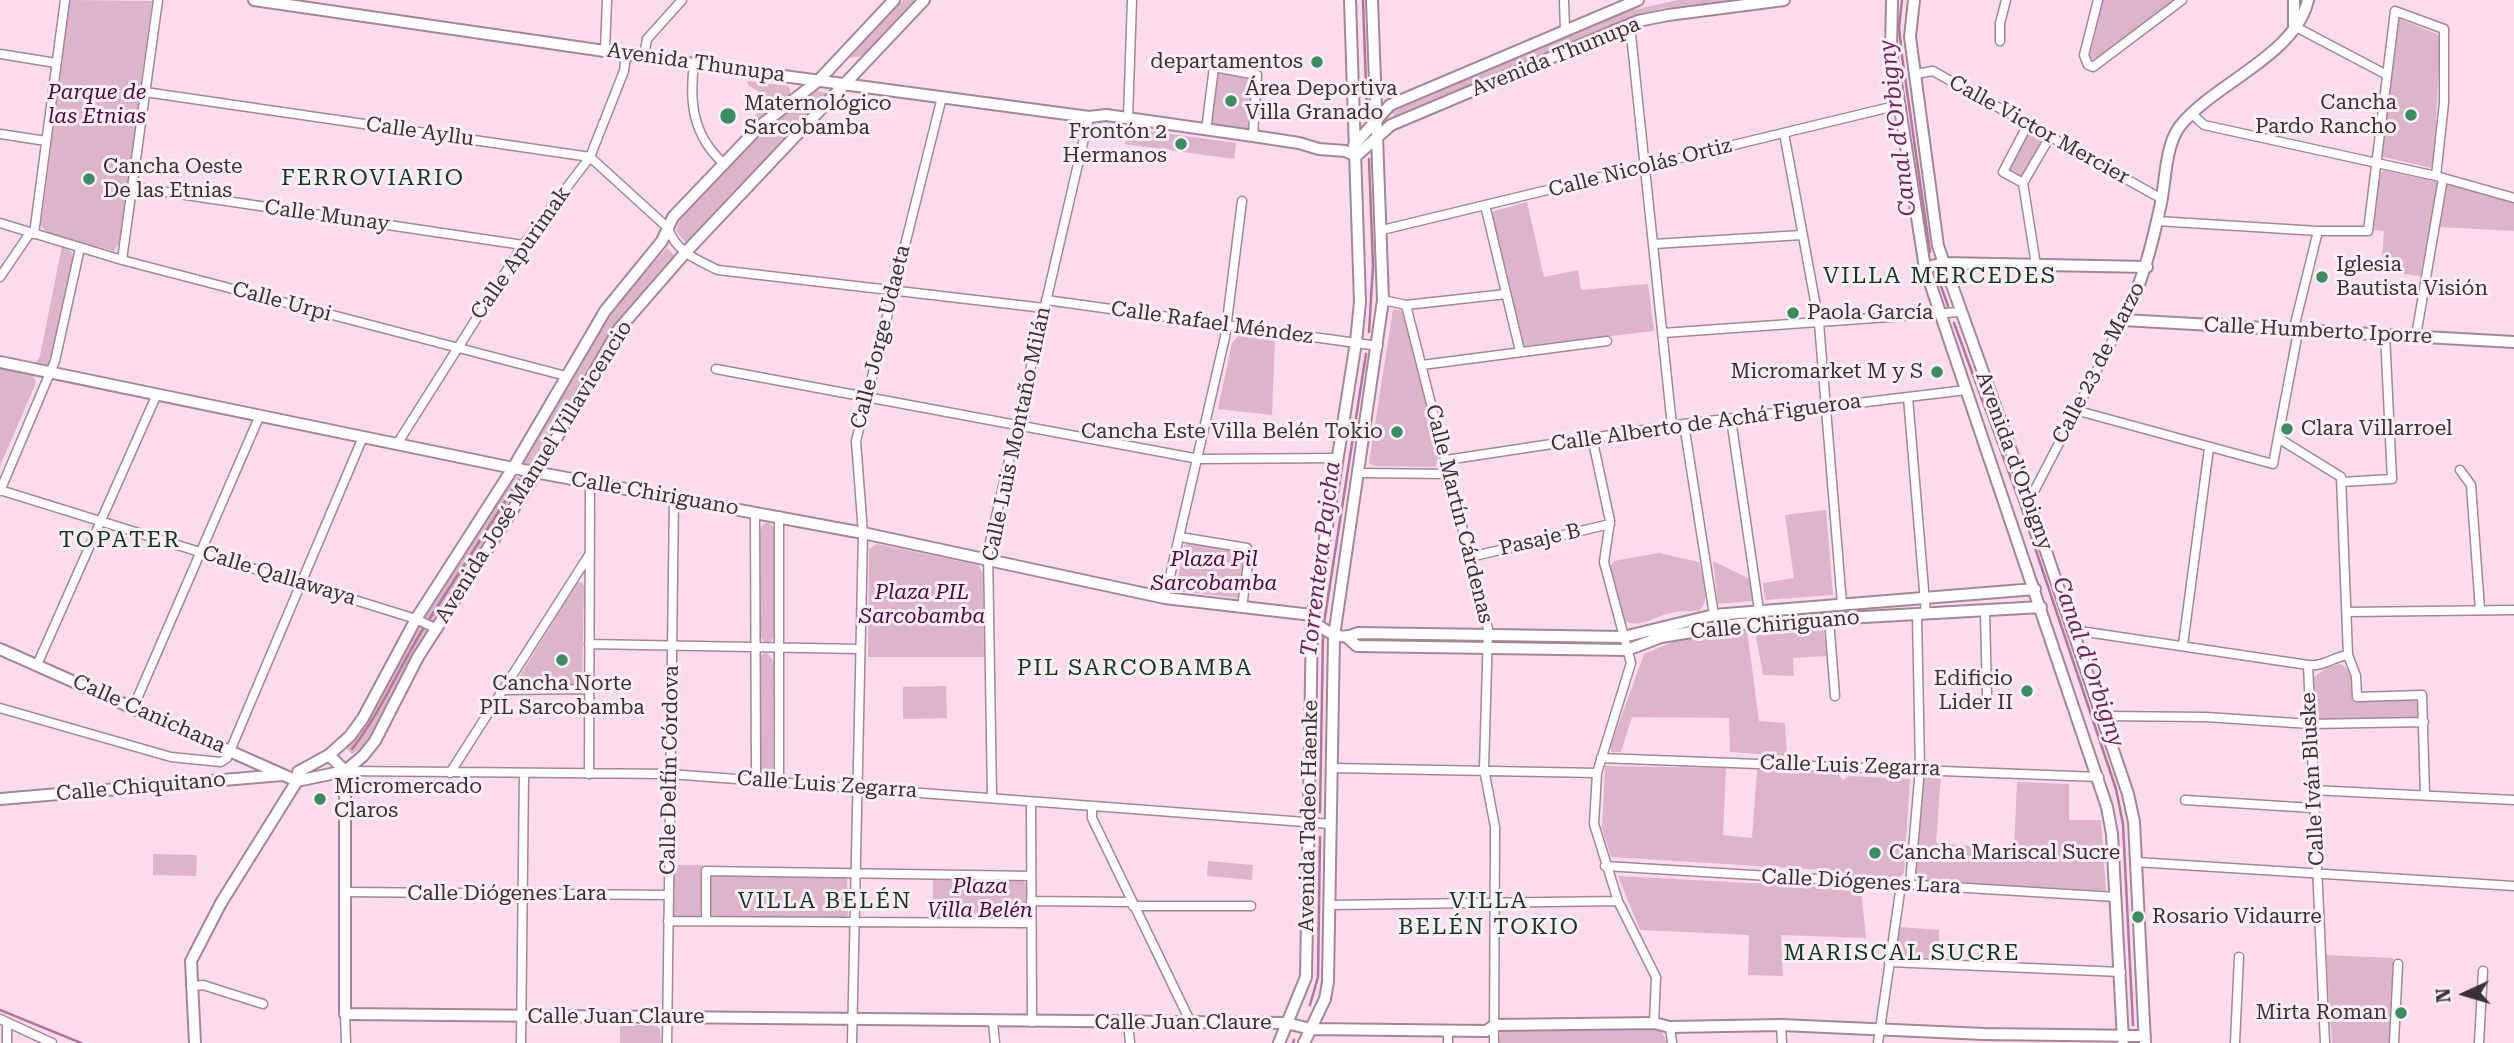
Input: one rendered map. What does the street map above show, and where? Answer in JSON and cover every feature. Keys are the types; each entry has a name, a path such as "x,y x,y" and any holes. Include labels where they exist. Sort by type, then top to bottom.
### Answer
{"street":[{"path":"0,277 32,233 65,0"},
{"path":"122,260 158,0"},
{"name":"Avenida Thunupa","path":"254,0 818,81 1089,117 1128,118 1253,136 1350,154 1378,138 1391,125 1630,25 1668,15 1784,0"},
{"path":"605,50 607,0"},
{"path":"643,56 646,39 682,0"},
{"name":"Avenida José Manuel Villavicencio","path":"195,1043 191,961 195,951 297,781 298,772 329,755 350,736 363,718 416,619 513,468 605,310 662,241 681,208 760,126 818,81 894,0"},
{"name":"Avenida José Manuel Villavicencio","path":"345,771 363,756 375,741 437,629 537,472 619,329 685,253 924,0"},
{"path":"1128,118 1132,0"},
{"name":"Avenida Tadeo Haenke","path":"1279,1043 1306,977 1309,823 1321,626 1337,458 1359,342 1361,274 1350,154 1355,144 1350,0"},
{"name":"Avenida Tadeo Haenke","path":"1304,1043 1325,999 1328,982 1331,768 1321,626 1358,472 1383,300 1372,0"},
{"path":"1564,0 1564,30"},
{"name":"Avenida Thunupa","path":"1355,144 1390,105 1638,0"},
{"name":"Avenida d'Orbigny","path":"1892,0 1890,38 1925,268 2099,777 2112,834 2123,1039"},
{"name":"Avenida d'Orbigny","path":"1914,0 1910,37 1938,246 2029,501 2128,794 2136,862 2145,1040"},
{"path":"2000,41 2000,23 2006,0"},
{"path":"2098,0 2084,55 2088,65 2093,66 2182,0"},
{"path":"2294,0 2294,26 2387,75"},
{"name":"Calle 23 de Marzo","path":"2029,501 2123,320 2147,267 2172,140 2192,114 2275,48 2305,13 2308,0"},
{"path":"2157,221 2318,231 2368,231 2395,11 2444,29 2440,177 2416,336"},
{"path":"1630,25 1672,426"},
{"path":"0,54 56,63"},
{"name":"Calle Apurimak","path":"397,444 523,245 590,157 625,71 626,54"},
{"path":"694,64 692,103 696,125 702,139 723,163"},
{"path":"1206,130 1214,67 1257,75 1253,136"},
{"name":"Calle Victor Mercier","path":"1914,74 1933,71 2162,199"},
{"name":"Calle Ayllu","path":"145,92 590,157"},
{"name":"Calle Jorge Udaeta","path":"852,1043 863,533 856,441 942,97"},
{"name":"Calle Nicolás Ortiz","path":"1382,230 1899,104"},
{"path":"2192,114 2204,125 2440,177 2514,198"},
{"name":"Calle Luis Montaño Milán","path":"992,798 987,559 1089,117"},
{"path":"2023,183 2003,172 2028,124"},
{"path":"1784,132 1819,323 1842,604"},
{"path":"0,134 46,141"},
{"path":"2036,265 2023,183 2051,135"},
{"path":"590,157 668,229"},
{"name":"Calle Munay","path":"132,187 523,245"},
{"path":"1165,598 1199,459 1226,326 1242,201"},
{"path":"1485,205 1520,351"},
{"name":"Calle Urpi","path":"0,223 122,260 566,376"},
{"name":"Calle Rafael Méndez","path":"668,229 672,240 685,253 718,270 1045,304 1376,345"},
{"path":"2075,410 2273,464 2296,332 2318,231"},
{"path":"1654,244 1802,235"},
{"path":"0,490 51,372 80,248"},
{"path":"1925,268 1943,263 2147,267"},
{"path":"1383,300 1406,304 1506,294"},
{"name":"Calle Martín Cárdenas","path":"1406,304 1470,556 1487,643 1484,769 1495,827 1494,1043"},
{"path":"1663,333 1960,312"},
{"name":"Calle Humberto Iporre","path":"2123,320 2296,332 2514,342"},
{"path":"2342,482 2392,479 2385,334"},
{"path":"1422,365 1606,341"},
{"name":"Calle Chiriguano","path":"0,362 513,468 863,533 1165,598 1242,607 1321,626 1348,638 1357,646 1623,637 1714,615 2035,589"},
{"path":"716,369 1199,459 1337,458"},
{"name":"Calle Alberto de Achá Figueroa","path":"1446,460 1684,424 1966,390"},
{"path":"37,665 157,394"},
{"path":"1878,1043 1889,962 1905,885 1920,768 1921,615 1924,598 1908,397"},
{"path":"134,708 260,415"},
{"path":"1731,419 1761,623"},
{"path":"1684,424 1714,615"},
{"path":"0,708 170,757 221,762 227,758 363,437"},
{"path":"1592,438 1610,524 1604,562 1631,663 1597,773 1594,824 1618,901 1656,977 1654,1023"},
{"path":"2278,438 2333,470 2342,482 2348,656 2356,676 2357,697 2422,695 2425,795"},
{"path":"2183,645 2209,448"},
{"path":"2460,470 2471,485 2480,610"},
{"path":"1358,472 1450,474"},
{"path":"589,774 590,483"},
{"name":"Calle Qallawaya","path":"0,490 416,619 437,629"},
{"name":"Calle Delfín Córdova","path":"667,1043 674,497"},
{"path":"755,512 756,780"},
{"path":"779,516 779,781"},
{"name":"Pasaje B","path":"1470,556 1610,524"},
{"path":"1180,537 1247,548 1249,557 1242,607"},
{"path":"450,773 589,555"},
{"name":"Calle Chiriguano","path":"1487,643 1628,650 1661,637 1693,630 1761,623 2041,607"},
{"path":"2348,612 2514,610"},
{"path":"1985,611 1987,696"},
{"path":"1829,619 1835,696"},
{"path":"2073,630 2308,666"},
{"path":"589,644 860,649"},
{"name":"Calle Canichana","path":"0,649 297,781"},
{"name":"Calle Iván Bluske","path":"2326,1043 2308,666 2318,666 2336,657 2348,656"},
{"path":"503,690 589,689"},
{"path":"2102,716 2309,724 2424,722"},
{"path":"329,755 345,771 346,1043"},
{"name":"Calle Luis Zegarra","path":"1601,758 1920,768 2099,777"},
{"path":"1331,768 1597,773"},
{"path":"297,781 345,771"},
{"name":"Calle Luis Zegarra","path":"345,771 670,774 858,786 1031,803 1331,824"},
{"path":"520,1043 524,773"},
{"name":"Calle Chiquitano","path":"0,799 282,775"},
{"path":"2312,790 2514,800"},
{"path":"2185,800 2313,808"},
{"path":"1031,803 1032,1022"},
{"path":"1092,807 1092,818 1191,1023"},
{"path":"2136,862 2514,886"},
{"name":"Calle Diógenes Lara","path":"1605,866 2116,897"},
{"path":"706,921 706,871 1031,876"},
{"name":"Calle Diógenes Lara","path":"346,892 668,895"},
{"path":"1031,901 1251,906"},
{"path":"1330,905 1618,901"},
{"path":"668,921 1031,923"},
{"path":"2235,1043 2239,957"},
{"path":"1889,962 2121,972"},
{"path":"2394,1043 2398,964"},
{"path":"2479,1043 2483,971"},
{"path":"191,986 203,985 262,1004"},
{"name":"Calle Juan Claure","path":"345,1014 1286,1023 1311,1029 1486,1031 1495,1025 1654,1023 1670,1027 1781,1025 1984,1038 2145,1040"},
{"path":"3,1020 7,1043"},
{"path":"3,1020 52,1043"},
{"path":"993,1022 995,1043"},
{"path":"1128,1023 1130,1043"},
{"path":"1781,1025 1782,1043"},
{"path":"1670,1027 1672,1043"},
{"path":"1448,1030 1448,1043"}],"green space":[{"name":"Parque de las Etnias","path":"70,0 152,1 120,241 114,251 47,234 41,225"},
{"path":"903,0 914,0 862,56 849,58"},
{"path":"1678,0 1734,0 1663,8 1634,16 1394,116 1392,112 1628,11"},
{"path":"2103,0 2176,0 2093,61 2089,56"},
{"path":"2400,19 2437,34 2440,39 2434,162 2431,168 2380,156 2397,23"},
{"name":"Área Deportiva Villa Granado","path":"1215,73 1254,79 1248,129 1209,124"},
{"path":"747,81 788,86 790,95 754,125 753,120 762,103 761,93 748,85"},
{"path":"816,90 830,94 686,243 676,231 683,215 697,196 737,156"},
{"name":"Frontón 2 Hermanos","path":"1128,128 1236,143 1234,159 1125,144"},
{"path":"2032,132 2042,141 2021,178 2008,170 2028,133"},
{"path":"2383,170 2437,182 2421,276 2381,271 2384,231 2372,230 2378,178"},
{"path":"2446,184 2514,203 2514,231 2439,227"},
{"path":"1527,202 1544,277 1578,270 1581,290 1648,284 1654,331 1524,346 1491,212"},
{"path":"62,246 72,252 73,258 52,361 44,368 34,366 40,356"},
{"path":"667,248 675,256 619,319 536,466 522,464 612,309"},
{"path":"1393,309 1403,311 1439,453 1436,467 1374,466 1369,463"},
{"path":"1240,334 1275,338 1272,415 1218,409 1232,343"},
{"path":"0,369 33,376 36,383 0,466"},
{"path":"521,476 526,480 435,623 423,618 513,478"},
{"path":"1826,510 1833,595 1765,600 1763,583 1794,578 1785,515"},
{"path":"768,522 776,529 775,637 767,644 759,636 760,531 763,524"},
{"name":"Plaza Pil Sarcobamba","path":"1189,542 1246,553 1238,598 1176,591 1184,546"},
{"name":"Plaza PIL Sarcobamba","path":"877,544 978,565 983,573 984,657 868,657 869,549"},
{"path":"1659,553 1699,562 1706,594 1703,606 1699,611 1671,613 1634,624 1622,619 1610,567 1614,561"},
{"path":"1713,561 1750,579 1753,601 1718,604"},
{"path":"582,582 582,685 515,684 577,583"},
{"path":"421,625 429,630 428,635 404,681 372,735 352,754 345,747"},
{"path":"1823,626 1827,656 1793,658 1794,676 1763,675 1755,630"},
{"path":"1747,630 1759,721 1785,723 1787,756 1730,752 1729,718 1632,717 1621,752 1611,752 1611,745 1644,654 1680,639"},
{"path":"767,653 774,662 773,771 766,779 759,776 759,661 762,654"},
{"path":"2341,664 2353,674 2354,701 2414,699 2420,707 2420,714 2414,719 2314,721 2314,677 2329,666"},
{"path":"946,686 947,718 903,719 903,687"},
{"path":"1605,766 1726,768 1723,835 1752,838 1757,770 1838,774 1843,780 1848,776 1910,779 1904,873 1900,877 1847,875 1841,871 1611,857 1602,829"},
{"path":"1941,775 1936,843 2014,850 2017,782 2069,784 2069,820 2101,820 2106,891 1915,880 1924,776"},
{"path":"153,854 197,855 196,876 153,875"},
{"path":"1208,861 1253,865 1252,880 1207,876"},
{"path":"674,865 703,865 700,917 674,916"},
{"path":"713,875 847,876 848,915 844,919 715,917 710,913 710,880"},
{"path":"1618,876 1861,889 1866,938 1781,935 1783,976 1748,975 1749,935 1640,930"},
{"name":"Plaza Villa Belén","path":"933,877 1023,879 1026,885 1026,915 1021,920 933,920"},
{"path":"1899,927 1939,930 1940,958 1893,956"},
{"path":"2326,955 2393,958 2390,1043 2332,1043"},
{"path":"620,1025 655,1025 660,1029 661,1043 620,1043"},
{"path":"1501,1030 1661,1030 1667,1043 1499,1043"}],"waterway":[{"name":"Torrentera Pajcha","path":"1363,0 1367,114"},
{"name":"Canal d'Orbigny","path":"1902,0 1899,28 1902,56 1930,252"},
{"name":"Torrentera Pajcha","path":"1369,159 1373,266 1369,332"},
{"name":"Canal d'Orbigny","path":"1936,272 1948,306"},
{"name":"Canal d'Orbigny","path":"1954,323 2020,503 2116,789 2123,824 2133,1025"},
{"name":"Torrentera Pajcha","path":"1324,623 1366,354"},
{"path":"430,618 519,480"},
{"path":"352,749 381,705 423,629"},
{"name":"Torrentera Pajcha","path":"1320,812 1323,634"},
{"name":"Torrentera Pajcha","path":"1310,1005 1318,977 1320,837"},
{"path":"0,1010 81,1043"}],"place":[{"name":"departamentos","path":"1317,62"},
{"name":"Área Deportiva Villa Granado","path":"1231,101"},
{"name":"Cancha Pardo Rancho","path":"2411,115"},
{"name":"Maternológico Sarcobamba","path":"728,116"},
{"name":"Frontón 2 Hermanos","path":"1181,144"},
{"name":"Cancha Oeste De las Etnias","path":"89,179"},
{"name":"Iglesia Bautista Visión","path":"2322,277"},
{"name":"Paola García","path":"1793,313"},
{"name":"Micromarket M y S","path":"1937,372"},
{"name":"Clara Villarroel","path":"2287,429"},
{"name":"Cancha Este Villa Belén Tokio","path":"1397,432"},
{"name":"Cancha Norte PIL Sarcobamba","path":"562,660"},
{"name":"Edificio Lider II","path":"2027,691"},
{"name":"Micromercado Claros","path":"320,799"},
{"name":"Cancha Mariscal Sucre","path":"1875,853"},
{"name":"Rosario Vidaurre","path":"2138,917"},
{"name":"Mirta Roman","path":"2401,1013"}],"district":[{"name":"FERROVIARIO","path":"373,178"},
{"name":"VILLA MERCEDES","path":"1940,276"},
{"name":"TOPATER","path":"120,540"},
{"name":"PIL SARCOBAMBA","path":"1135,668"},
{"name":"VILLA BELÉN","path":"825,901"},
{"name":"VILLA BELÉN TOKIO","path":"1489,914"},
{"name":"MARISCAL SUCRE","path":"1902,953"}]}
